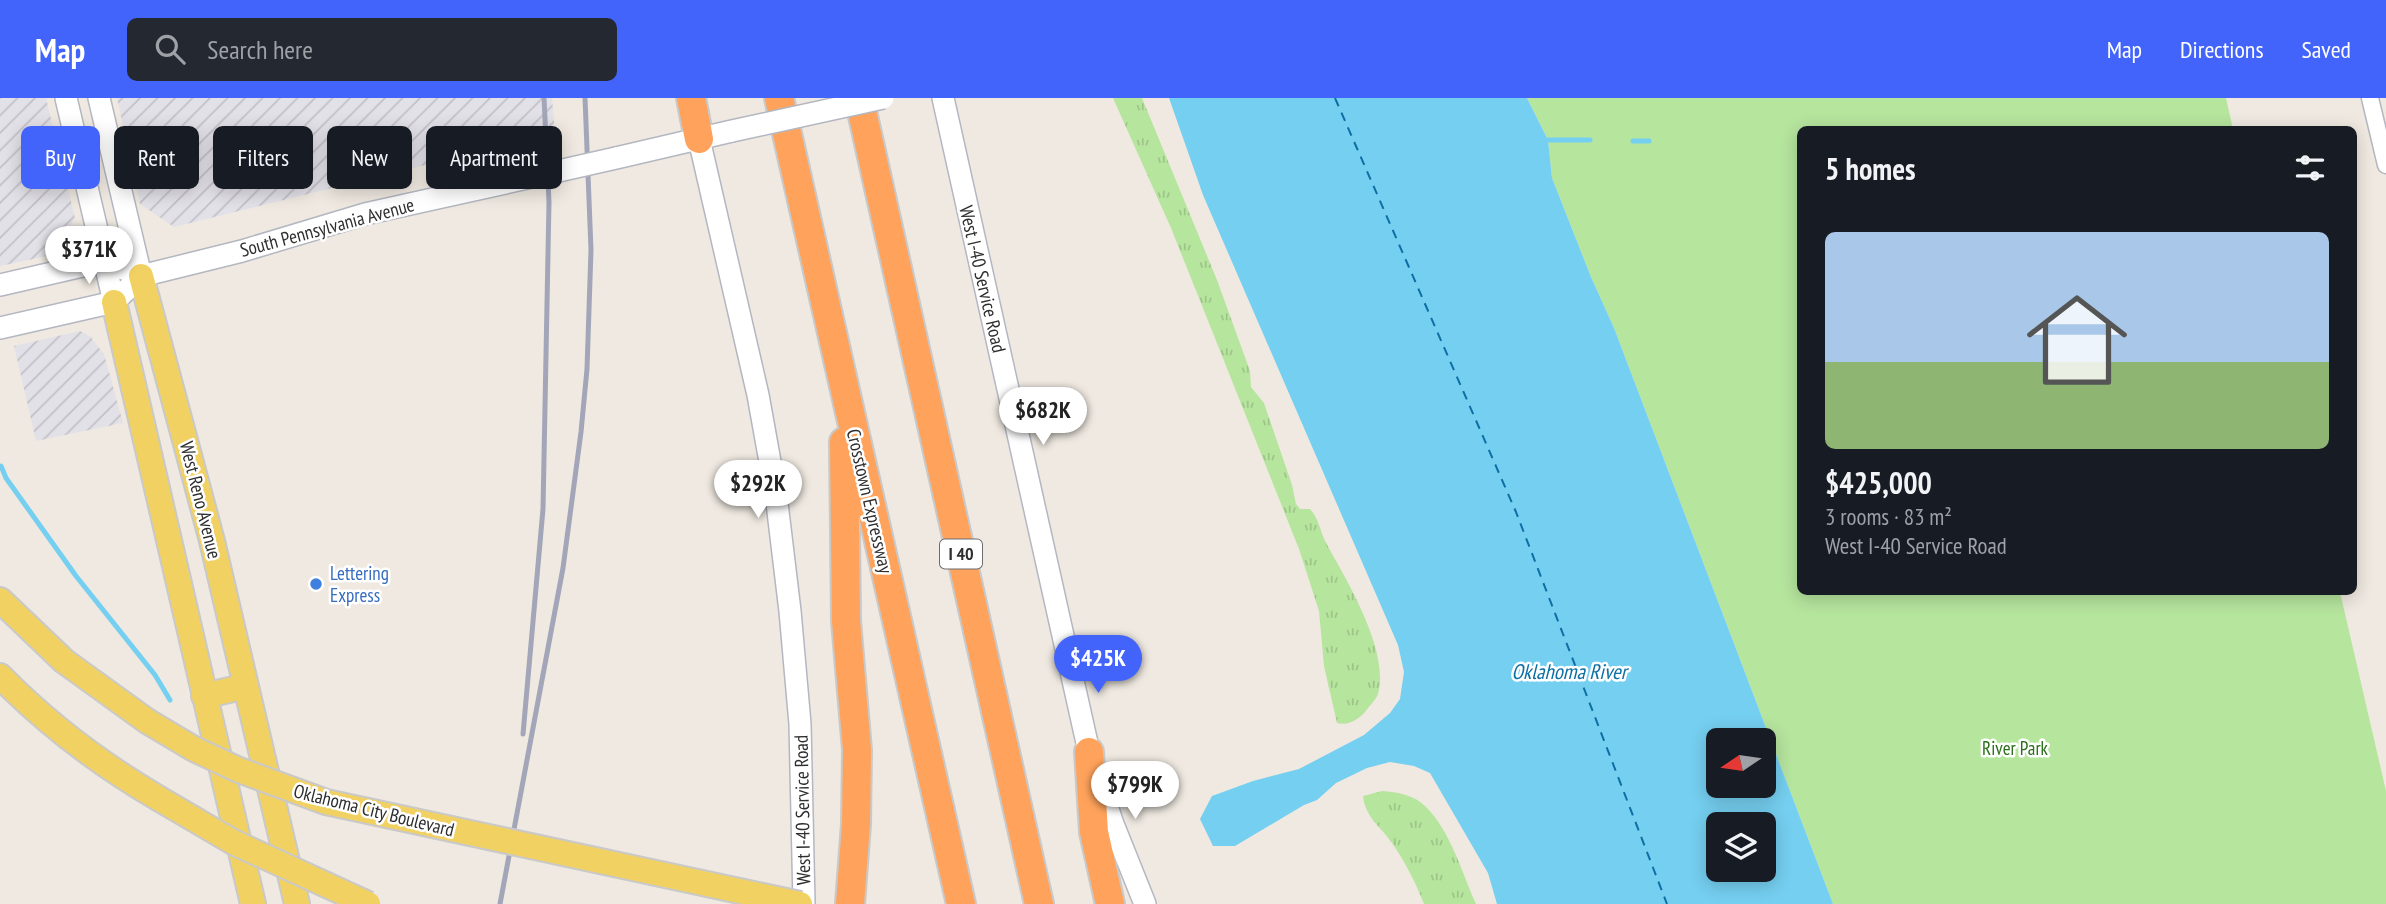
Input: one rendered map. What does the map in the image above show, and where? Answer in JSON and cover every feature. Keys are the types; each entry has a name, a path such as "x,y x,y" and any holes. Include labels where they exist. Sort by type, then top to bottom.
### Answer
{"highway":[{"path":"691,98 699,138"},
{"name":"Crosstown Expressway","path":"779,98 961,904"},
{"name":"I 40","path":"859,98 1039,904"},
{"path":"844,383 846,621 857,750 856,824 850,904"},
{"path":"1089,752 1094,832 1110,904"}],"main road":[{"name":"West Reno Avenue","path":"66,98 253,904"},
{"name":"West Reno Avenue","path":"99,98 141,276 214,547 297,904"},
{"name":"South Pennsylvania Avenue","path":"141,276 242,251 365,214 883,98"},
{"name":"West I-40 Service Road","path":"943,98 1089,752 1113,824 1145,904"},
{"name":"West I-40 Service Road","path":"699,138 755,382 776,495 800,724 802,904"},
{"path":"0,285 104,261 141,276 114,302 0,328"},
{"name":"Oklahoma City Boulevard","path":"0,600 64,661 147,721 194,749 239,770 326,802 802,904"},
{"path":"0,676 40,714 88,753 158,798 233,842 368,904"},
{"path":"204,696 246,686"}],"street":[{"path":"2370,98 2386,165"}],"shaded area":[{"path":"0,98 46,98 53,126 21,126 21,189 68,189 75,218 52,255 0,266"},
{"path":"117,98 552,98 554,126 426,126 426,165 412,168 412,126 327,126 328,189 174,227 140,204 137,189 199,189 199,126 123,126"},
{"path":"80,331 90,336 104,354 123,423 36,441 14,346"}],"green space":[{"path":"1113,98 1142,98 1217,280 1250,371 1251,387 1264,403 1296,504 1300,509 1310,509 1315,517 1364,616 1378,657 1380,677 1378,694 1374,701 1352,722 1337,723 1324,666 1319,611 1299,549 1171,228"},
{"name":"River Park","path":"1527,98 2226,98 2232,126 1797,126 1797,595 2341,595 2386,791 2386,904 1833,904 1776,754 1776,728 1766,728 1614,328 1552,178 1548,140"},
{"path":"1382,791 1411,797 1435,817 1455,853 1476,904 1424,904 1401,858 1370,816 1364,803 1363,796"}],"water":[{"name":"Oklahoma River","path":"1169,98 1527,98 1548,140 1552,178 1614,328 1766,728 1706,728 1706,798 1776,798 1776,754 1833,904 1497,904 1488,873 1430,773 1414,766 1390,762 1367,768 1336,783 1317,800 1235,846 1213,846 1200,819 1212,796 1253,781 1299,769 1364,735 1390,713 1400,699 1404,672 1398,645 1203,195"}],"waterway":[{"path":"1548,140 1590,140"},
{"path":"1633,141 1649,141"},
{"path":"1,466 6,478 76,576 155,675 170,700"}],"ferry route":[{"path":"1335,98 1516,512 1667,904"}],"railway":[{"path":"523,734 543,509 549,202 544,98"},
{"path":"500,904 563,568 581,432 587,369 591,250 585,98"}],"place":[{"name":"Lettering Express","path":"316,584"}]}
